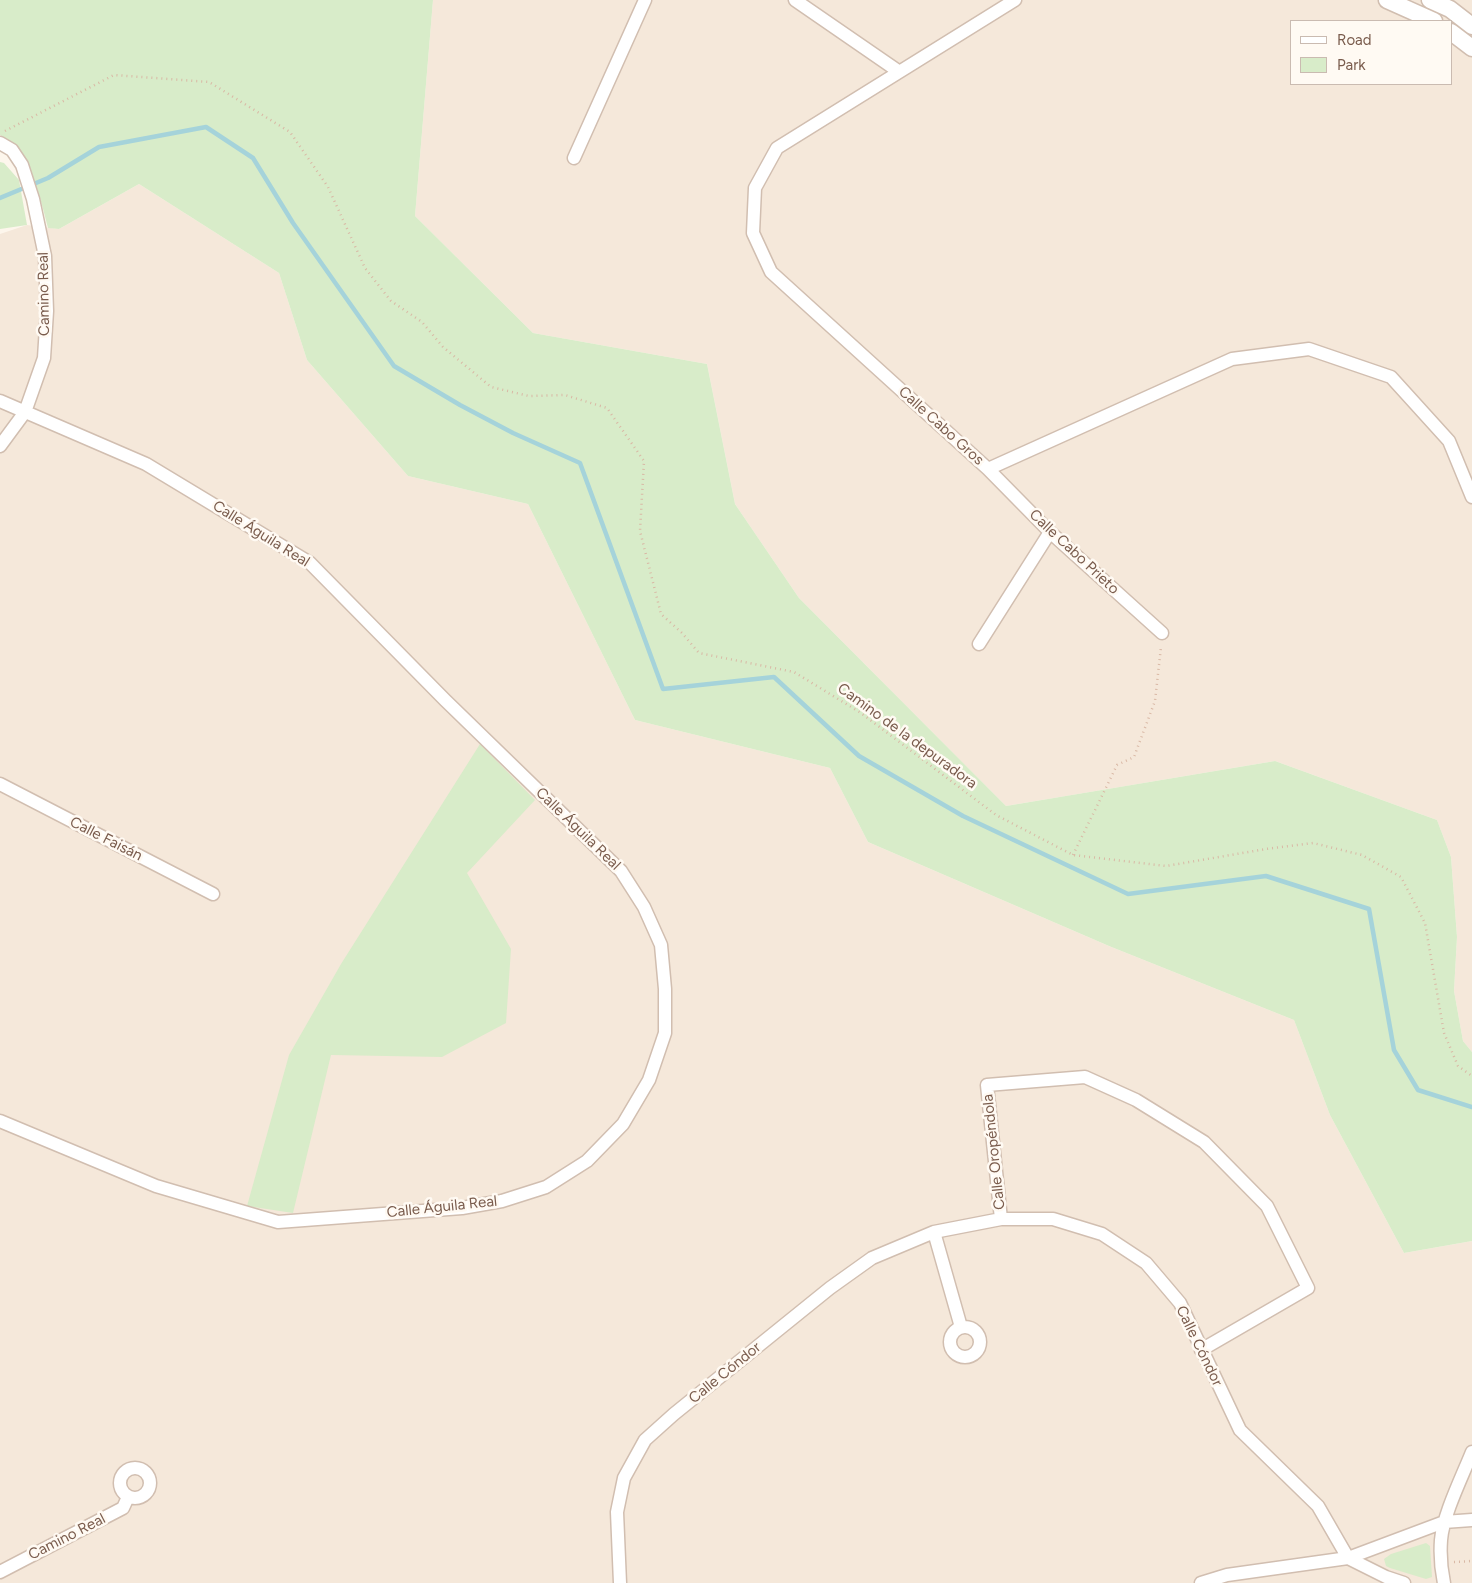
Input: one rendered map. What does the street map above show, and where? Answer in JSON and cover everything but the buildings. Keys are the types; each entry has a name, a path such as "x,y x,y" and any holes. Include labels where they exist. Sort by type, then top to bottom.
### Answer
{"street":[{"path":"574,158 645,0"},
{"path":"794,0 898,71"},
{"name":"Calle Cabo Gros","path":"1015,0 777,148 755,188 753,233 772,272 988,469 1232,359 1309,349 1391,377 1449,441 1472,497"},
{"path":"1388,0 1432,20"},
{"path":"1430,0 1450,10 1472,26"},
{"path":"1452,33 1472,48"},
{"name":"Camino Real","path":"0,143 12,150 22,165 33,199 45,256 47,311 44,358 25,412 0,446"},
{"name":"Calle Águila Real","path":"0,402 146,464 310,562 446,700 621,871 644,907 661,945 665,989 665,1033 649,1080 624,1124 587,1160 546,1188 502,1201 462,1208 278,1222 156,1186 0,1121"},
{"name":"Calle Cabo Prieto","path":"988,469 1050,532 1162,634"},
{"path":"979,644 1050,532"},
{"name":"Calle Faisán","path":"0,784 213,894"},
{"name":"Calle Oropéndola","path":"1001,1219 987,1085 1085,1077 1136,1100 1204,1142 1267,1206 1308,1288 1201,1350"},
{"name":"Calle Cóndor","path":"620,1583 617,1512 624,1478 645,1440 674,1414 830,1288 872,1258 934,1232 1001,1219 1053,1220 1102,1234 1146,1263 1180,1302 1240,1430 1318,1506 1348,1558"},
{"path":"934,1232 961,1327"},
{"path":"1444,1583 1441,1547 1444,1522 1472,1452"},
{"name":"Camino Real","path":"0,1572 124,1508 128,1496"},
{"path":"1202,1583 1227,1575 1348,1558 1444,1522 1472,1520"},
{"path":"1348,1558 1386,1578 1404,1583"}],"path":[{"name":"Camino de la depuradora","path":"0,134 114,75 209,82 290,132 328,186 365,268 391,302 422,322 443,347 491,387 529,396 565,395 607,408 644,461 640,531 662,614 682,632 699,653 794,672 862,714 996,815 1073,855 1166,866 1313,843 1362,855 1400,877 1425,923 1444,1033 1458,1066 1472,1076"},
{"path":"1073,855 1117,765 1134,757 1155,701 1162,634"},
{"path":"1451,1562 1472,1561"}],"shaded area":[{"path":"433,0 1472,0 1472,1052 1463,1041 1454,991 1457,937 1451,857 1437,820 1275,761 1006,806 799,598 735,504 707,364 533,333 415,216"},
{"path":"139,184 279,273 307,360 408,476 528,504 635,720 830,768 868,842 1109,946 1294,1020 1330,1115 1404,1253 1472,1241 1472,1583 0,1583 0,234 27,225 59,229"}],"green space":[{"path":"0,0 433,0 415,216 533,333 707,364 735,504 799,598 1006,806 1275,761 1437,820 1451,857 1457,937 1454,991 1463,1041 1472,1052 1472,1241 1404,1253 1330,1115 1294,1020 1109,946 868,842 830,768 635,720 528,504 408,476 307,360 279,273 139,184 59,229 48,228 42,203 26,163 19,151 0,135"},
{"path":"0,162 4,163 19,180 27,225 0,229"},
{"path":"480,744 535,800 467,873 511,949 506,1023 442,1057 331,1055 293,1213 247,1206 289,1055 341,964"},
{"path":"1426,1543 1430,1546 1432,1577 1426,1579 1386,1566 1384,1559 1391,1554"}],"waterway":[{"path":"0,198 48,178 99,147 206,127 253,158 293,223 394,366 460,405 513,433 580,463 663,689 774,677 859,756 963,816 1128,894 1266,876 1369,909 1394,1050 1418,1090 1472,1107"}]}
